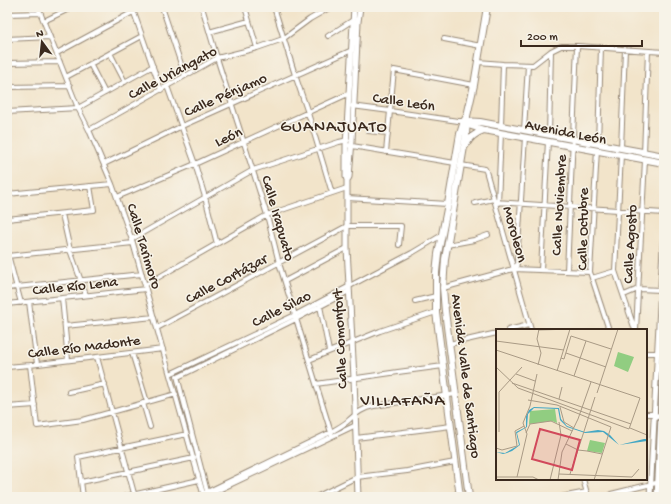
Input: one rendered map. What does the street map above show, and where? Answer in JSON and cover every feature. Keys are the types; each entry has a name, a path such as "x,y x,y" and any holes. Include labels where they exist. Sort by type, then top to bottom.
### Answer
{"main road":[{"name":"Avenida Valle de Santiago","path":"469,497 443,288 444,266 458,164 460,134 474,85 487,7"},
{"name":"Avenida Valle de Santiago","path":"460,496 436,312 436,273 448,204 458,164 463,152 464,121"},
{"name":"Avenida León","path":"464,121 484,130 501,129"},
{"name":"Avenida León","path":"464,121 480,122 501,129 621,152 646,160 664,163"},
{"path":"463,152 465,146 472,137 477,132 484,130"},
{"name":"Avenida León","path":"621,152 664,156"}],"street":[{"name":"Calle Tarimoro","path":"38,7 78,108 104,164 117,197 142,274 199,480 205,495"},
{"path":"44,21 73,7"},
{"path":"132,7 161,90"},
{"path":"162,7 185,76"},
{"name":"Calle Irapuato","path":"202,7 267,215 284,281 332,434"},
{"path":"245,7 256,48"},
{"path":"274,7 332,193"},
{"name":"Calle Uriangato","path":"89,130 217,58 283,39 310,19 331,7"},
{"name":"Calle Comonfort","path":"350,106 348,94 354,7"},
{"name":"Calle Comonfort","path":"358,497 354,378 347,248 347,180 349,177 350,106 360,7"},
{"path":"57,53 133,12"},
{"path":"7,14 41,13"},
{"path":"328,36 353,20"},
{"path":"209,32 249,22"},
{"path":"66,77 142,36"},
{"path":"7,39 50,37"},
{"path":"444,39 481,46"},
{"path":"478,62 533,65 551,51 562,46 664,52"},
{"name":"Calle Noviembre","path":"567,271 574,143 577,46"},
{"name":"Calle Pénjamo","path":"104,164 182,126 356,48"},
{"name":"Calle Octubre","path":"601,48 590,272 609,329"},
{"path":"625,49 615,271 636,329"},
{"path":"541,270 549,138 551,51"},
{"path":"644,153 648,51"},
{"path":"110,53 125,82"},
{"path":"7,63 60,62"},
{"path":"90,64 105,93"},
{"path":"496,201 501,129 503,64"},
{"path":"515,269 517,263 521,204 528,65"},
{"path":"7,112 78,108 153,66"},
{"path":"386,152 394,70 474,85"},
{"path":"7,87 70,86"},
{"path":"167,86 206,197 217,244"},
{"name":"León","path":"117,197 195,164 348,94"},
{"name":"Calle León","path":"350,106 464,121"},
{"path":"368,131 388,133"},
{"path":"8,256 70,250 132,241 253,170 339,142 386,152 458,164"},
{"name":"Calle Agosto","path":"636,329 646,160"},
{"name":"Moroleon","path":"458,164 486,170 515,269 530,328"},
{"path":"7,194 112,184"},
{"path":"7,219 94,210 90,186"},
{"path":"145,287 267,215 347,188"},
{"path":"347,198 448,204"},
{"path":"475,203 496,201 521,204 664,213"},
{"path":"62,214 70,250 86,295"},
{"path":"347,226 401,226 399,245"},
{"name":"Calle Cortázar","path":"157,328 347,226"},
{"path":"650,497 664,229"},
{"name":"Calle Silao","path":"178,377 296,317 442,235"},
{"path":"448,245 474,240 488,235"},
{"path":"284,281 347,248"},
{"path":"7,251 21,303"},
{"path":"443,288 515,269 590,272"},
{"path":"592,278 615,271"},
{"path":"7,288 142,274"},
{"name":"Calle Río Lena","path":"7,304 145,287"},
{"name":"Calle Silao","path":"170,374 320,306 349,288"},
{"path":"624,295 638,289 661,290"},
{"path":"415,301 436,296"},
{"path":"62,298 68,360"},
{"path":"29,302 38,364"},
{"path":"320,306 329,351"},
{"path":"309,360 380,331 436,312"},
{"path":"65,326 154,317"},
{"path":"519,329 530,328"},
{"path":"449,344 496,333"},
{"name":"Calle Río Madonte","path":"7,367 163,349"},
{"path":"132,353 150,427"},
{"path":"647,353 664,353"},
{"path":"97,357 134,496"},
{"path":"657,497 664,357"},
{"path":"30,365 38,426 90,418 176,394"},
{"path":"316,384 443,366"},
{"path":"170,374 178,377 198,457 205,495 332,434 356,425"},
{"path":"69,392 104,384"},
{"path":"7,389 8,407 35,405"},
{"path":"332,434 355,415 370,406 456,394"},
{"path":"647,414 654,414 658,416 662,414"},
{"path":"356,438 451,426"},
{"path":"83,497 78,457 187,434"},
{"path":"81,482 198,457"},
{"path":"316,497 357,477 407,471 455,462"},
{"path":"123,497 134,496 199,480"},
{"path":"560,497 588,495 582,480"},
{"path":"611,494 664,481"},
{"path":"442,497 460,496"}],"district":[{"name":"GUANAJUATO","path":"334,125"},
{"name":"VILLAFAÑA","path":"403,399"}]}
